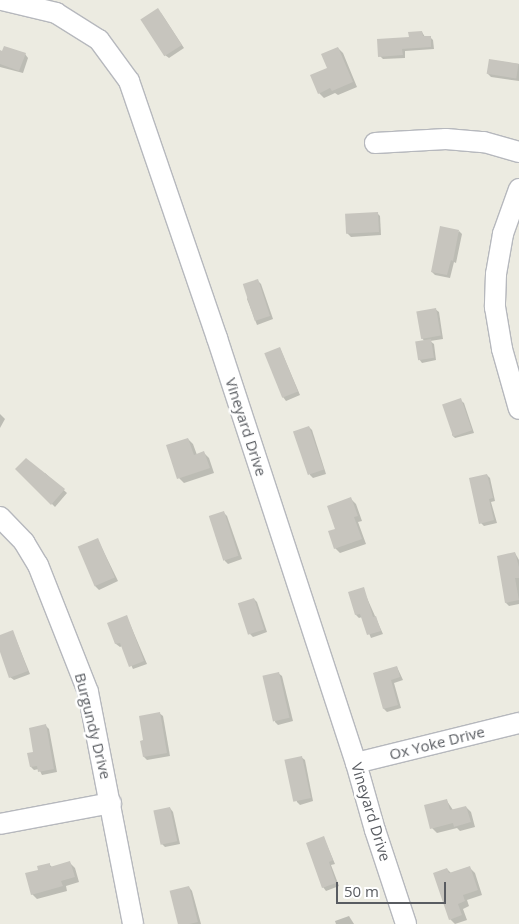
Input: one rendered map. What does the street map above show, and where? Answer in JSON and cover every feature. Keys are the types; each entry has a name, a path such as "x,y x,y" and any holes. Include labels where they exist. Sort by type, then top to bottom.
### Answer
{"street":[{"name":"Vineyard Drive","path":"2,0 56,13 99,40 129,81 217,338 356,763 375,830 406,924"},
{"path":"375,143 446,139 484,142 519,152"},
{"path":"519,189 503,234 496,274 495,306 502,349 519,409"},
{"name":"Burgundy Drive","path":"0,517 24,542 38,565 88,692 133,924"},
{"name":"Ox Yoke Drive","path":"356,763 519,723"},
{"path":"0,824 111,803"}],"building":[{"path":"158,8 182,45 164,56 140,19"},
{"path":"422,31 423,36 431,36 431,47 402,49 403,55 378,57 377,39 409,37 408,32"},
{"path":"4,46 26,53 19,71 0,64 0,50 2,51"},
{"path":"338,47 353,82 332,91 330,88 318,94 310,75 327,68 321,54"},
{"path":"489,59 519,64 516,79 487,74"},
{"path":"378,212 379,232 346,234 345,214"},
{"path":"440,226 459,230 453,261 451,260 447,275 431,272"},
{"path":"258,279 270,316 255,321 243,284"},
{"path":"436,308 441,336 421,339 416,311"},
{"path":"431,339 434,358 418,360 415,342"},
{"path":"280,347 298,392 282,398 264,353"},
{"path":"461,398 472,430 453,437 442,405"},
{"path":"309,426 324,469 308,475 293,432"},
{"path":"188,438 194,455 204,451 210,468 177,479 166,445"},
{"path":"26,458 65,489 51,505 15,469"},
{"path":"487,474 493,498 489,499 494,520 479,524 469,478"},
{"path":"351,497 358,516 354,517 362,539 334,549 328,531 335,529 327,506"},
{"path":"224,511 239,556 223,561 209,516"},
{"path":"98,538 115,578 95,586 78,547"},
{"path":"515,552 519,567 519,578 515,578 519,600 505,603 497,556"},
{"path":"364,587 373,617 376,616 381,631 367,635 360,614 355,615 348,592"},
{"path":"254,598 264,629 248,635 238,603"},
{"path":"127,615 144,661 129,667 120,643 115,644 107,623"},
{"path":"13,630 28,671 9,678 0,652 0,635"},
{"path":"397,666 400,677 391,680 398,705 383,709 373,673"},
{"path":"279,672 290,718 273,722 262,676"},
{"path":"160,712 167,753 143,757 140,741 143,740 139,716"},
{"path":"46,724 54,769 38,772 37,766 30,767 27,753 33,752 29,728"},
{"path":"302,756 311,798 293,802 284,760"},
{"path":"447,799 450,810 466,806 471,822 454,827 453,823 430,829 424,805"},
{"path":"170,807 177,841 161,845 153,811"},
{"path":"324,836 333,860 329,862 336,883 322,888 306,843"},
{"path":"70,861 75,877 61,881 63,886 31,895 25,873 38,870 37,866 50,863 50,867"},
{"path":"470,866 478,890 463,895 465,901 458,904 462,915 449,920 433,873 447,868 449,873"},
{"path":"189,886 198,922 178,924 170,891"}]}
